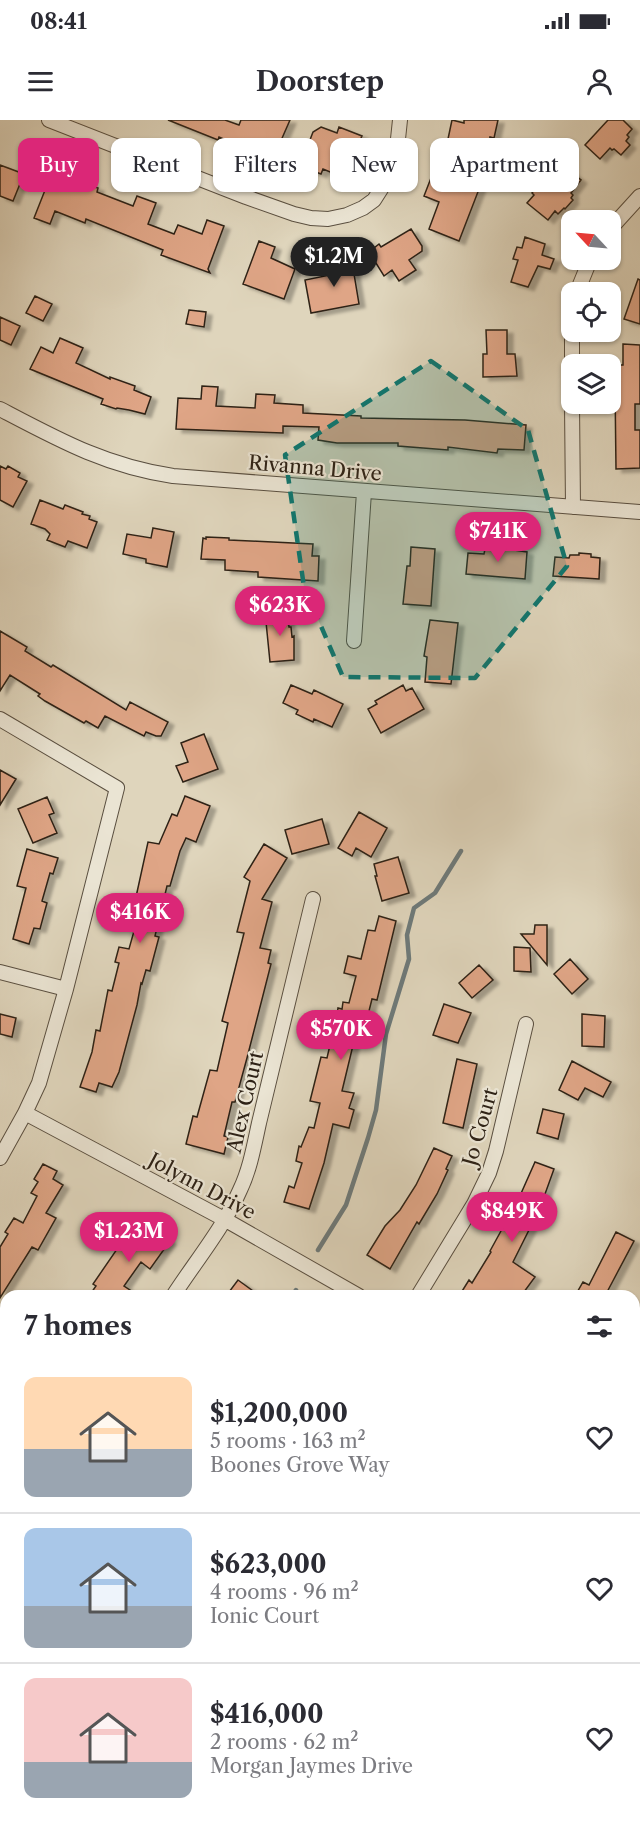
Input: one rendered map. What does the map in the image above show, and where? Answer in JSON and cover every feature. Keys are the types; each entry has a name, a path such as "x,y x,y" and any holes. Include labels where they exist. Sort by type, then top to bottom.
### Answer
{"street":[{"path":"49,120 246,197 294,214 328,219 347,215 374,200 386,177 398,139 400,120"},
{"path":"621,217 640,196"},
{"name":"Rivanna Drive","path":"0,409 87,453 148,472 364,492 640,512"},
{"path":"572,414 573,507"},
{"path":"354,641 364,492"},
{"path":"0,719 117,788 66,989 39,1083 26,1113 0,1158"},
{"name":"Alex Court","path":"177,1290 241,1190 252,1160 313,899"},
{"path":"0,972 66,989"},
{"name":"Jo Court","path":"422,1290 474,1204 489,1173 526,1024"},
{"name":"Jolynn Drive","path":"26,1113 224,1219 348,1290"}],"highlighted area":[{"path":"431,361 528,430 567,566 475,678 343,677 304,587 285,455"}],"building":[{"path":"168,120 225,120 239,125 241,120 290,120 282,138 213,138"},
{"path":"452,120 464,123 464,120 498,120 494,138 448,138"},
{"path":"608,120 623,120 632,129 626,141 630,145 621,155 610,148 600,159 585,145"},
{"path":"321,127 337,133 339,127 362,136 361,138 330,138 330,172 323,169 321,174 318,173 318,138 311,138 313,132"},
{"path":"0,165 18,172 18,189 13,201 0,196"},
{"path":"430,181 430,192 478,192 459,241 429,229 439,202 424,196"},
{"path":"44,192 97,192 133,206 137,196 156,203 148,224 174,234 178,225 202,234 207,220 224,226 208,269 210,273 161,255 163,250 86,219 85,223 55,211 50,224 34,218"},
{"path":"572,192 573,200 558,214 555,211 548,220 527,203 534,195 532,193"},
{"path":"411,229 422,246 422,251 409,260 416,270 399,281 392,270 384,276 369,252 379,244 381,247"},
{"path":"525,237 545,244 542,255 554,259 550,269 538,266 528,287 511,282 518,260 513,259 517,247 522,248"},
{"path":"259,241 275,247 271,258 295,269 284,299 243,284"},
{"path":"351,256 359,304 311,313 305,280 335,274 332,258"},
{"path":"638,279 640,280 640,324 624,319"},
{"path":"35,296 52,304 43,321 26,313"},
{"path":"189,310 206,312 204,327 186,324"},
{"path":"0,317 20,326 11,345 0,340"},
{"path":"486,330 507,330 507,354 515,354 517,376 483,377 483,354 487,354"},
{"path":"60,338 83,348 76,363 110,379 110,377 135,386 134,390 151,397 145,414 101,404 103,399 30,369 41,347 53,353"},
{"path":"623,344 640,345 640,404 635,404 635,430 640,430 640,468 616,469 615,414 621,414 621,365 623,365"},
{"path":"202,386 218,387 216,406 255,408 256,394 275,395 274,403 303,405 303,413 361,416 361,418 465,420 526,425 524,450 498,449 497,453 448,447 448,450 398,446 398,443 337,443 318,440 319,427 283,426 283,433 176,429 178,398 201,399"},
{"path":"0,466 6,469 8,466 20,473 18,477 27,481 13,507 0,500"},
{"path":"40,500 63,509 65,505 83,512 82,514 90,516 89,519 97,522 87,548 68,541 65,547 47,540 50,534 45,529 31,524"},
{"path":"153,528 174,532 167,567 146,563 146,559 123,554 127,534 151,538"},
{"path":"206,537 313,544 312,556 319,556 318,581 258,577 258,572 225,570 225,560 201,559 203,538 206,539"},
{"path":"411,547 435,549 431,606 403,604"},
{"path":"494,547 527,552 525,579 466,574 468,553 484,554 485,549 494,549"},
{"path":"579,553 591,554 591,557 600,558 599,579 553,576 555,557 569,558 570,555 579,555"},
{"path":"287,610 289,627 291,627 292,637 294,636 294,660 270,662 265,612"},
{"path":"430,620 458,623 451,684 425,682 427,657 424,656"},
{"path":"0,631 27,647 25,651 51,667 53,665 126,710 130,702 168,722 161,736 146,732 144,736 105,716 98,728 86,721 84,723 45,701 38,696 40,694 10,675 0,691"},
{"path":"291,685 312,694 314,690 343,704 332,727 296,714 298,710 283,703"},
{"path":"403,685 406,691 412,688 424,709 381,733 368,709 377,704 375,701"},
{"path":"204,734 218,769 183,782 176,766 188,762 181,743"},
{"path":"0,770 16,779 0,805"},
{"path":"185,796 210,806 196,842 186,838 170,886 167,886 155,936 159,937 150,971 146,970 141,983 119,1072 112,1087 99,1083 96,1092 80,1087 92,1052 96,1030 100,1031 108,990 112,991 119,963 115,962 119,947 129,949 136,924 125,921 129,905 134,906 148,842 159,844 172,814 177,816"},
{"path":"47,797 54,813 49,815 57,833 33,843 18,809"},
{"path":"359,812 387,828 371,857 356,848 352,856 338,848"},
{"path":"322,819 329,844 292,854 285,830"},
{"path":"264,844 287,858 262,899 272,902 260,948 271,950 268,963 271,964 235,1102 232,1102 224,1136 228,1137 224,1154 186,1144 193,1116 197,1117 210,1070 217,1071 228,1023 222,1021 244,933 237,932 250,881 244,877"},
{"path":"27,849 58,858 53,874 50,873 42,901 47,903 40,929 34,928 29,944 13,939 26,888 17,886"},
{"path":"398,857 409,893 382,901 374,864"},
{"path":"379,916 396,921 377,1000 372,999 362,1039 355,1037 342,1091 354,1093 349,1108 354,1110 349,1128 333,1124 324,1163 309,1209 284,1202 289,1186 294,1188 302,1163 296,1161 299,1146 301,1147 309,1127 314,1128 320,1103 310,1101 321,1057 327,1058 333,1032 329,1031 333,1014 337,1015 338,1008 342,1009 343,1002 349,1003 356,976 344,973 348,956 361,959 368,930 375,931"},
{"path":"535,925 547,925 547,965 521,934 534,934"},
{"path":"514,947 530,948 531,972 514,971"},
{"path":"570,959 588,979 572,994 554,974"},
{"path":"479,965 493,980 472,998 459,983"},
{"path":"444,1004 471,1013 458,1043 433,1035"},
{"path":"0,1014 16,1018 12,1037 0,1034"},
{"path":"582,1014 605,1016 604,1047 582,1046"},
{"path":"457,1059 477,1064 463,1128 443,1123"},
{"path":"572,1061 611,1082 603,1097 585,1088 578,1100 559,1090"},
{"path":"543,1109 564,1114 558,1139 537,1133"},
{"path":"434,1148 452,1156 446,1169 448,1170 437,1194 419,1224 417,1222 390,1269 367,1255 385,1226 400,1210 416,1185"},
{"path":"535,1162 554,1169 540,1208 513,1262 535,1277 525,1290 463,1290 469,1280 472,1283 491,1252"},
{"path":"43,1164 57,1171 53,1179 63,1185 46,1213 56,1218 38,1250 32,1247 5,1290 0,1290 0,1247 8,1234 5,1232 14,1218 23,1223 37,1196 31,1193 38,1182 34,1179"},
{"path":"148,1225 170,1241 150,1269 141,1262 124,1286 130,1290 93,1290 96,1286 93,1284 126,1236 135,1243"},
{"path":"616,1232 634,1241 608,1290 578,1290 583,1282 589,1285"},
{"path":"238,1280 252,1290 230,1290"}],"waterway":[{"path":"318,1250 346,1205 376,1110 386,1034 409,959 407,935 414,908 435,893 461,851"}]}
